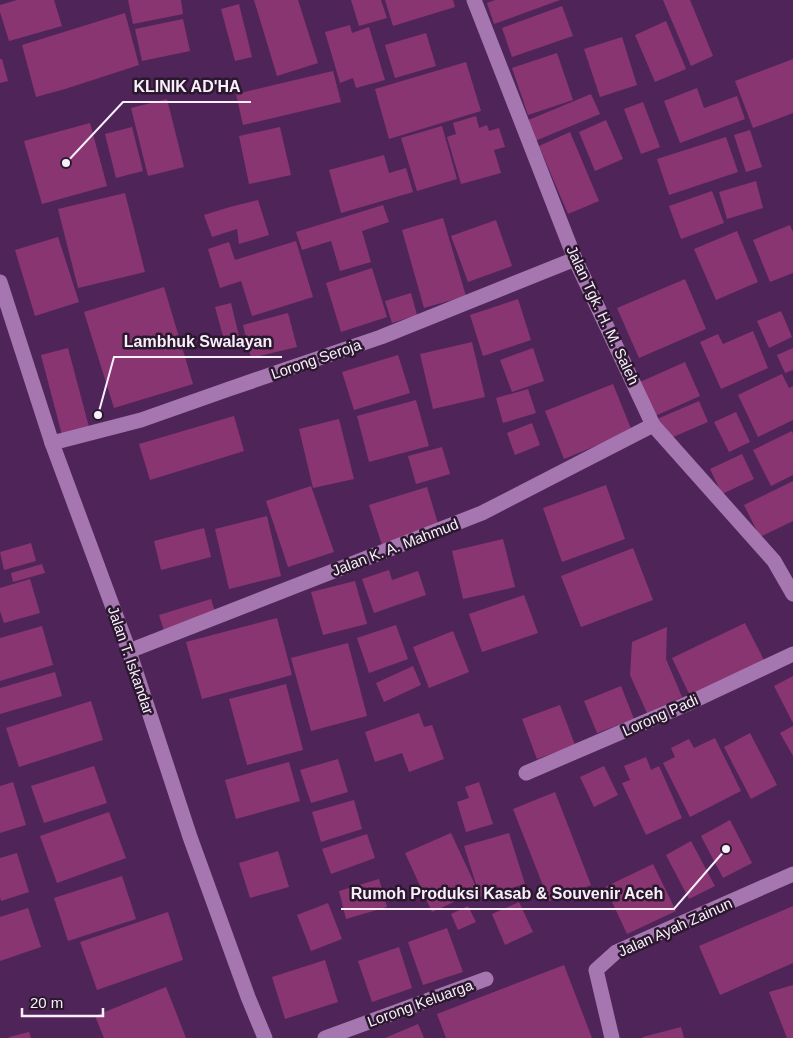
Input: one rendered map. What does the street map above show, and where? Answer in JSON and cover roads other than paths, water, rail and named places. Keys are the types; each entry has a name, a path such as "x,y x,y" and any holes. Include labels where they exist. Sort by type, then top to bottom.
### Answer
{"street":[{"name":"Jalan Tgk. H. M. Saleh","path":"474,0 576,259 653,425 774,561 793,594"},
{"name":"Lorong Seroja","path":"52,443 141,420 372,340 576,259"},
{"name":"Jalan T. Iskandar","path":"0,282 52,443 129,651 190,837 248,997 266,1038"},
{"name":"Jalan K. A. Mahmud","path":"129,651 482,513 653,425"},
{"name":"Lorong Padi","path":"526,772 793,654"},
{"name":"Jalan Ayah Zainun","path":"612,1038 596,970 616,952 793,874"},
{"name":"Lorong Keluarga","path":"325,1038 486,979"}],"place":[{"name":"KLINIK AD'HA","path":"66,163"},
{"name":"Lambhuk Swalayan","path":"98,415"},
{"name":"Rumoh Produksi Kasab & Souvenir Aceh","path":"726,849"}]}
